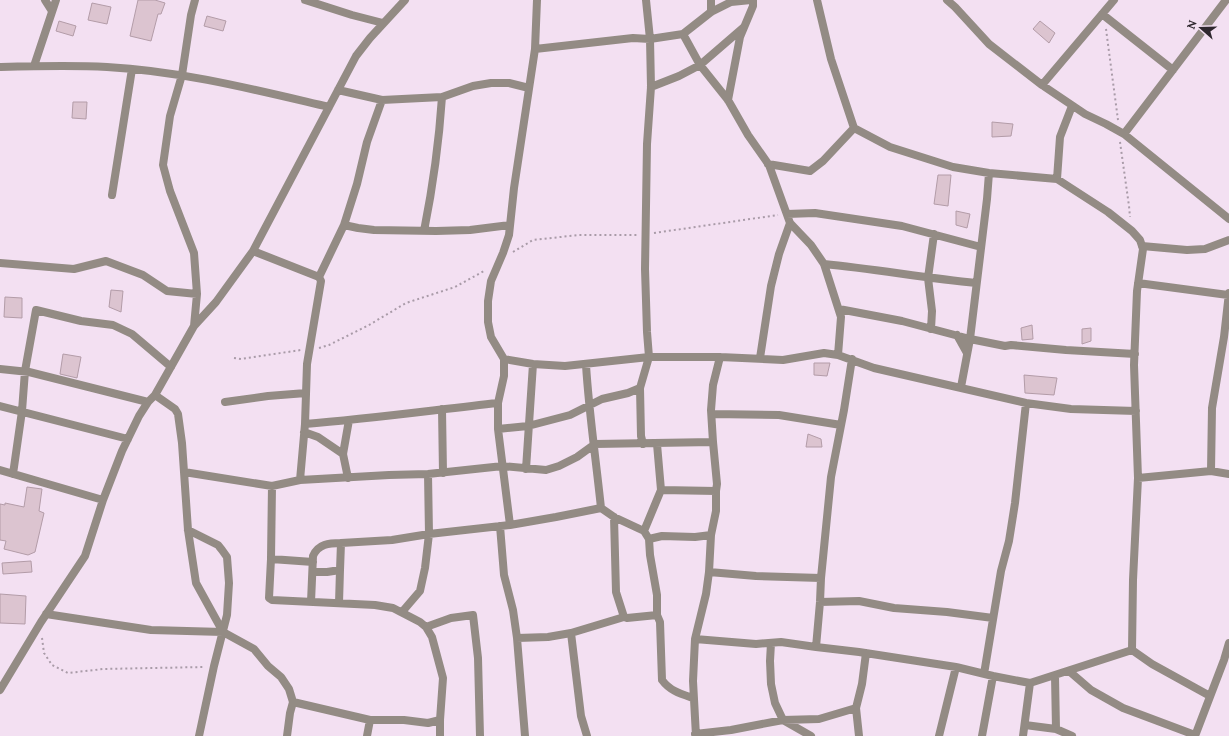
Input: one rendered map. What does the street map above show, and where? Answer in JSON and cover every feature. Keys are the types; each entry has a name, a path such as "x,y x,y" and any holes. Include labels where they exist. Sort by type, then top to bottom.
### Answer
{"street":[{"path":"45,0 52,11"},
{"path":"34,66 56,0"},
{"path":"194,326 197,294 194,253 170,191 163,165 170,116 182,75 191,15 195,0"},
{"path":"305,0 383,23"},
{"path":"0,690 46,614 85,556 103,500 122,451 139,416 148,402 155,395 194,326 216,302 254,251 356,56 383,23 405,0"},
{"path":"510,525 498,429 498,403 504,376 504,359 491,337 488,322 488,301 491,282 509,235 535,49 537,0"},
{"path":"642,444 640,388 649,358 646,316 645,235 647,144 651,87 650,39 646,0"},
{"path":"711,0 711,12"},
{"path":"535,49 632,38 650,39 683,34 711,12 731,2 752,2 761,0"},
{"path":"817,0 831,59 854,128 890,147 953,167 988,174 1058,179 1108,212 1132,231 1140,240 1142,246 1138,283 1135,354 1138,478 1133,580 1132,650"},
{"path":"947,0 990,44 1042,85 1084,114 1106,124 1229,219"},
{"path":"1042,85 1114,0"},
{"path":"1122,136 1226,0"},
{"path":"728,100 740,37 752,2"},
{"path":"1102,14 1173,70"},
{"path":"651,87 679,76 700,65 744,26"},
{"path":"683,34 700,65 728,100 748,135 768,164 790,223 811,245 824,264 841,317 838,355"},
{"path":"0,67 68,65 132,69 182,75 329,107"},
{"path":"112,195 132,69"},
{"path":"338,90 382,100 442,97 473,86 491,84 509,83 529,88"},
{"path":"424,231 434,179 442,97"},
{"path":"300,480 305,428 307,364 321,288 321,281 319,277 344,225 357,184 367,142 382,100"},
{"path":"1058,179 1060,137 1072,106"},
{"path":"768,164 810,171 823,161 854,128"},
{"path":"961,387 970,339 987,199 988,174"},
{"path":"787,214 815,213 902,226 981,247"},
{"path":"760,358 771,286 779,254 790,223"},
{"path":"344,225 374,230 424,231 470,230 510,225"},
{"path":"931,329 932,310 928,278 934,234"},
{"path":"1142,246 1187,250 1205,249 1229,240"},
{"path":"254,251 319,277"},
{"path":"0,263 74,269 106,261 144,275 167,291 197,294"},
{"path":"824,264 868,268 928,278 976,283"},
{"path":"1138,283 1229,294 1224,337 1212,408 1211,471"},
{"path":"839,309 902,321 970,339 1005,346 1011,345 1135,354"},
{"path":"13,474 22,411 25,371 36,310 81,321 113,324 132,334 171,367"},
{"path":"957,335 967,353"},
{"path":"504,359 533,364 565,366 649,358 720,357 783,360 824,353 838,355 874,368 1026,403 1071,409 1136,411"},
{"path":"720,357 713,385 712,414 717,484 716,511 711,535 706,594 695,639 693,698 695,735 783,720 819,719 856,708"},
{"path":"816,647 831,478 852,360"},
{"path":"526,469 529,443 528,426 533,364"},
{"path":"586,365 601,508"},
{"path":"0,369 25,371 148,402"},
{"path":"498,429 528,426 570,414 602,399 628,393 640,388"},
{"path":"225,402 268,396 306,393"},
{"path":"155,395 175,409 178,414 182,443 188,530 196,583 223,632"},
{"path":"305,428 349,420 498,403"},
{"path":"984,674 1001,572 1009,541 1015,503 1026,403"},
{"path":"0,406 128,439"},
{"path":"442,409 443,473"},
{"path":"712,414 780,415 841,424"},
{"path":"348,478 343,454 349,420"},
{"path":"305,428 343,454"},
{"path":"184,472 272,486 300,480 443,473 503,466 546,470 559,466 577,457 595,444 713,442"},
{"path":"644,531 661,490 657,444"},
{"path":"0,470 103,500"},
{"path":"1138,478 1211,471 1229,474"},
{"path":"402,612 420,591 425,568 429,534 428,474"},
{"path":"272,486 269,598 272,600 375,605 393,608 413,617 426,627 432,637 443,678 440,736"},
{"path":"661,490 716,491"},
{"path":"311,602 315,552 320,547 331,543 392,540 429,534 510,525 601,508 614,517 644,531 649,539 650,555 658,595 657,615 660,622 662,680 666,687 675,692 693,698"},
{"path":"614,517 616,592 624,617"},
{"path":"500,526 504,575 513,610 517,638 525,736"},
{"path":"188,530 218,545 227,557 229,583 227,615 199,736"},
{"path":"649,539 662,536 695,537 711,535"},
{"path":"339,603 341,543"},
{"path":"271,559 313,562"},
{"path":"313,572 340,570"},
{"path":"709,572 756,576 821,578"},
{"path":"820,602 860,601 894,608 947,612 993,618"},
{"path":"46,614 151,630 223,632 254,649 268,666 281,677 289,689 293,702 287,736"},
{"path":"426,627 451,618 473,615 478,658 480,736"},
{"path":"517,638 548,637 571,634 624,617 657,615"},
{"path":"571,634 581,716 587,736"},
{"path":"695,639 756,644 781,642 866,653 956,667 1030,683 1132,650"},
{"path":"771,643 771,684 774,703 783,720 811,736"},
{"path":"1069,671 1091,690 1123,708 1195,735 1227,657 1229,643"},
{"path":"1132,650 1152,664 1210,696"},
{"path":"859,736 856,708 862,684 866,653"},
{"path":"939,736 956,667"},
{"path":"982,736 993,676"},
{"path":"1055,676 1056,728"},
{"path":"1023,736 1030,683"},
{"path":"293,702 370,720 404,720 428,723 440,720"},
{"path":"367,736 370,720"},
{"path":"1025,725 1056,728 1072,736"}],"path":[{"path":"1107,23 1106,31 1118,123"},
{"path":"1122,136 1130,221"},
{"path":"234,358 241,359 310,350 329,345 369,325 406,303 455,287 489,268 533,240 579,235 645,235 764,216 787,214"},
{"path":"41,622 44,653 52,665 68,673 103,669 214,666"}],"building":[{"path":"138,0 155,0 165,3 161,14 158,14 151,41 130,36"},
{"path":"92,3 111,7 107,24 88,20"},
{"path":"207,16 226,21 223,31 204,26"},
{"path":"59,21 76,26 73,36 56,31"},
{"path":"1040,21 1055,33 1049,43 1033,29"},
{"path":"73,102 87,102 86,119 72,118"},
{"path":"992,122 1013,124 1011,136 992,137"},
{"path":"938,175 951,175 948,206 934,204"},
{"path":"956,211 970,214 967,228 956,225"},
{"path":"111,290 123,291 121,312 109,307"},
{"path":"5,297 22,298 22,318 4,317"},
{"path":"1032,325 1033,339 1022,340 1021,328"},
{"path":"1091,328 1091,341 1082,344 1082,329"},
{"path":"63,354 81,357 77,378 60,374"},
{"path":"814,363 830,363 827,376 814,375"},
{"path":"1024,375 1057,378 1054,395 1025,393"},
{"path":"808,434 821,439 822,447 806,447"},
{"path":"27,487 42,489 39,511 44,513 35,552 28,555 4,549 6,541 0,540 0,504 5,505 5,503 24,507"},
{"path":"31,561 32,572 3,574 2,563"},
{"path":"0,594 26,596 25,624 0,623"}]}
